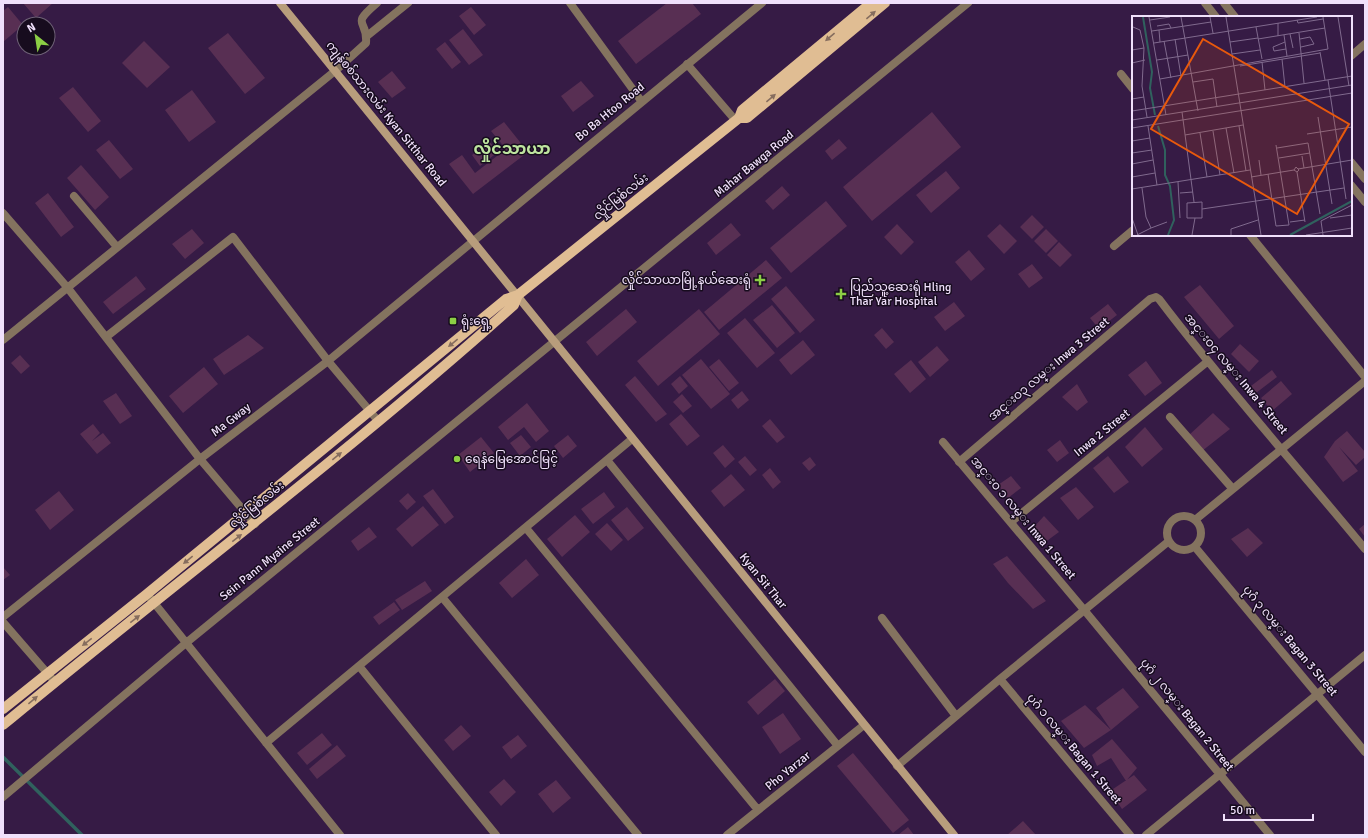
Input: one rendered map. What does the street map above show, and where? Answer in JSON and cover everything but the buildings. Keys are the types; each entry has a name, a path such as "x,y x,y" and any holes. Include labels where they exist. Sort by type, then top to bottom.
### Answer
{"main road":[{"name":"ကျန်စစ်သားလမ်း Kyan Sitthar Road","path":"280,3 518,295"},
{"name":"လှိုင်မြစ်လမ်း","path":"3,709 147,594 369,410 506,299 518,295 737,120 742,110 871,3"},
{"name":"လှိုင်မြစ်လမ်း","path":"737,120 747,118 885,3"},
{"name":"လှိုင်မြစ်လမ်း","path":"3,725 255,524 440,372 514,305 518,295"},
{"name":"Kyan Sit Thar","path":"518,295 632,439 954,835"}],"street":[{"path":"3,340 335,70 366,42 367,36 362,26 362,16 377,3"},
{"path":"367,36 408,3"},
{"path":"570,3 642,102"},
{"name":"Bo Ba Htoo Road","path":"473,240 762,3"},
{"name":"Mahar Bawga Road","path":"554,341 968,3"},
{"path":"1205,3 1215,16"},
{"path":"1224,3 1234,16"},
{"path":"1352,55 1365,44"},
{"path":"687,64 737,120"},
{"path":"1121,74 1132,88"},
{"path":"1352,163 1365,179"},
{"path":"1352,186 1365,202"},
{"path":"74,196 117,247"},
{"path":"3,213 67,287 200,459 255,524"},
{"path":"1114,246 1132,231"},
{"path":"1251,236 1365,377"},
{"path":"106,337 233,237 328,360 379,422"},
{"name":"Ma Gway","path":"3,617 200,459 328,360 473,240"},
{"name":"အင္းဝ၄ လမ္း Inwa 4 Street","path":"1156,297 1207,362 1282,448 1365,549"},
{"name":"အင္းဝ၃ လမ္း Inwa 3 Street","path":"959,462 1150,299 1156,297"},
{"name":"Sein Pann Myaine Street","path":"3,797 554,341"},
{"name":"Inwa 2 Street","path":"1011,522 1207,362"},
{"path":"1195,520 1232,488 1365,381"},
{"path":"1170,417 1232,488"},
{"path":"266,743 632,439"},
{"name":"အင္းဝ ၁ လမ္း Inwa 1 Street","path":"943,442 1085,610"},
{"path":"607,460 838,746"},
{"path":"1184,516 1195,520 1202,531 1199,542 1195,547 1184,550 1178,549 1169,542 1167,530 1173,520 1184,516"},
{"path":"526,528 758,810"},
{"path":"897,766 1000,679 1169,542"},
{"name":"ပုဂံ ၃ လမ္း Bagan 3 Street","path":"1195,547 1318,693 1365,752"},
{"path":"147,594 340,835"},
{"path":"442,597 638,835"},
{"name":"ပုဂံ ၂ လမ္း Bagan 2 Street","path":"1085,610 1270,835"},
{"path":"882,618 956,716"},
{"path":"3,622 55,682"},
{"path":"1146,835 1365,655"},
{"path":"359,666 496,835"},
{"name":"ပုဂံ ၁ လမ္း Bagan 1 Street","path":"1000,679 1130,835"},
{"name":"Pho Yarzar","path":"727,835 864,725"}],"waterway":[{"path":"3,757 82,835"}],"place":[{"name":"လှိုင်သာယာမြို့နယ်ဆေးရုံ","path":"760,280"},
{"name":"ပြည်သူ့ဆေးရုံ Hling Thar Yar Hospital","path":"841,294"},
{"name":"ရုံးရှေ့","path":"453,321"},
{"name":"ရေနံမြေအောင်မြင့်","path":"457,459"}],"district":[{"name":"လှိုင်သာယာ","path":"512,149"}]}
